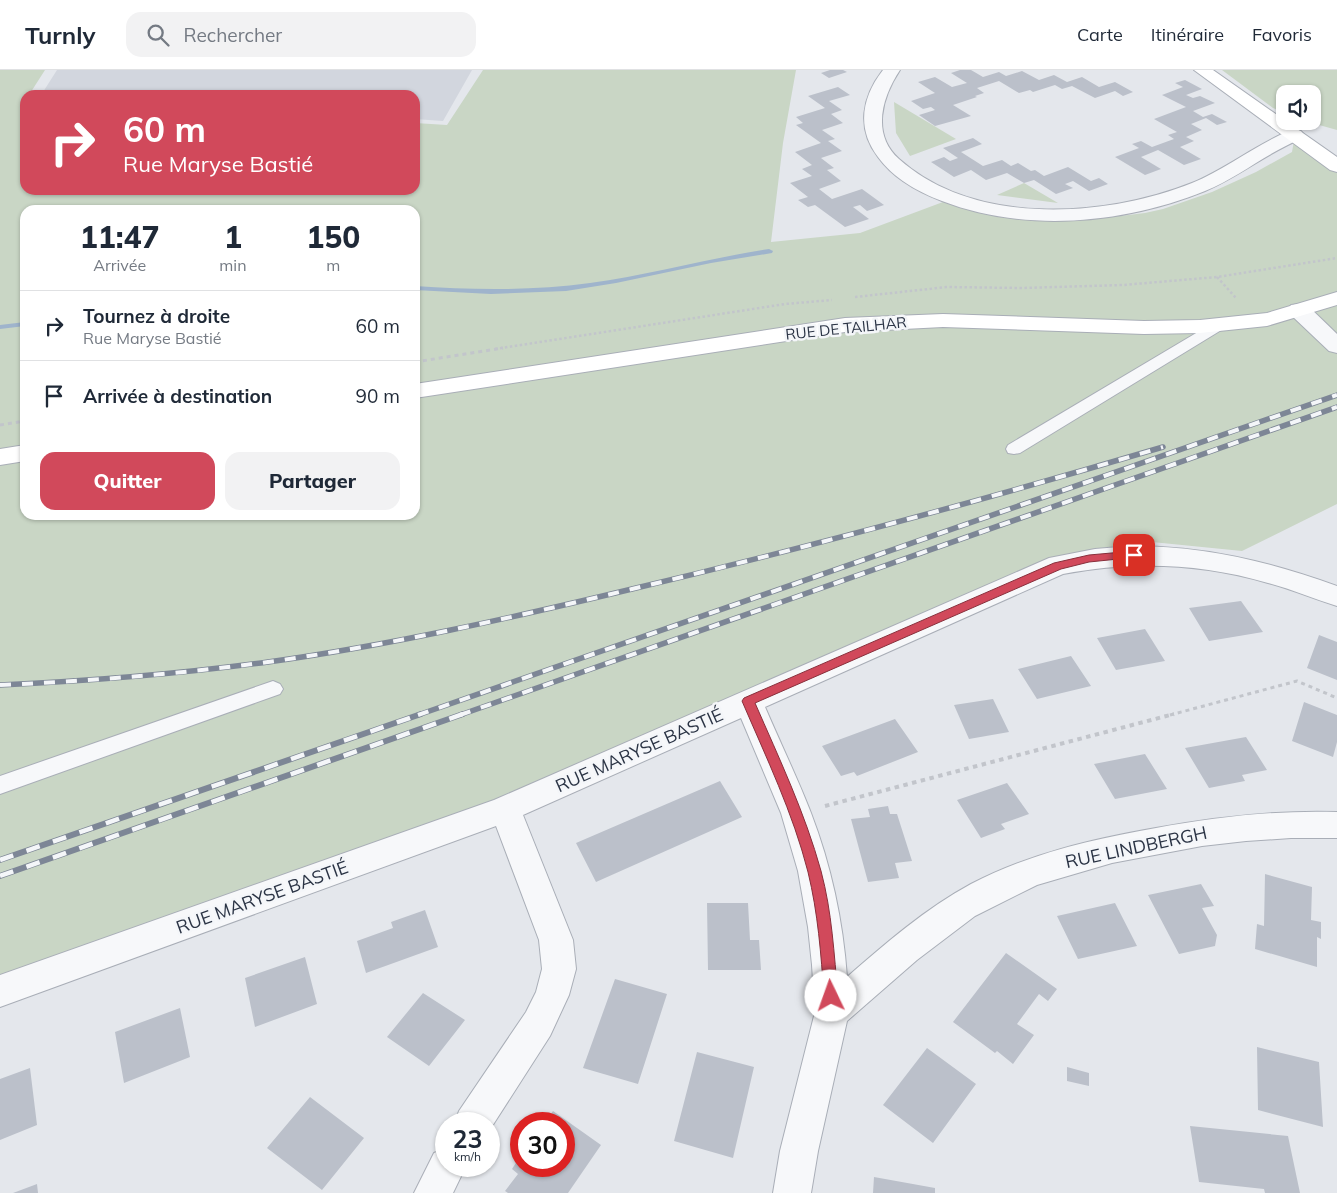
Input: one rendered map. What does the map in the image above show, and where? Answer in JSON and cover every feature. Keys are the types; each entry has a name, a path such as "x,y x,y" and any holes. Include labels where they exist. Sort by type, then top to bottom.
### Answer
{"street":[{"path":"892,70 880,88 872,122 875,138 886,157 907,175 935,191 998,211 1055,214 1110,210 1161,200 1225,174 1295,135"},
{"path":"1202,70 1337,166"},
{"name":"RUE DE TAILHAR","path":"420,390 885,321 927,320 1161,328 1218,326 1258,321 1337,298"},
{"path":"1299,310 1337,346"},
{"path":"0,456 20,453"},
{"name":"RUE MARYSE BASTIÉ","path":"0,991 505,809 1058,565 1089,558 1153,554 1214,560 1273,574 1337,596"},
{"path":"748,701 796,813 814,871 825,927 832,1012 799,1151 792,1193"},
{"path":"480,1112 538,1024 552,995 559,969 556,940 505,809"},
{"name":"RUE LINDBERGH","path":"832,1012 925,934 956,911 983,894 1018,878 1102,851 1221,829 1275,824 1337,825"},
{"path":"433,1193 441,1177"}],"lane":[{"path":"1014,449 1218,326"},
{"path":"0,785 273,689"}],"path":[{"path":"0,425 20,422"},
{"path":"796,813 1297,681 1337,698"}],"shaded area":[{"path":"57,70 472,70 443,121 420,119 420,90 44,90"}],"green space":[{"path":"0,70 45,70 32,90 20,90 20,195 420,195 420,123 447,125 483,70 796,70 783,143 771,242 860,233 951,199 1072,218 1145,213 1163,209 1212,192 1256,172 1292,152 1295,135 1337,166 1337,504 1242,551 1132,540 1058,565 505,809 0,991"},
{"path":"1222,70 1337,70 1337,130 1321,126 1321,85 1276,85 1276,109"},
{"path":"894,102 956,139 910,156 896,133"},
{"path":"1024,183 1058,203 997,195"}],"building":[{"path":"830,70 843,70 847,72 829,78 821,73"},
{"path":"960,70 971,70 983,77 999,72 1006,76 1022,71 1039,80 1054,75 1067,82 1082,77 1099,87 1115,82 1133,92 1123,96 1115,91 1095,98 1072,86 1062,89 1055,85 1033,92 1030,90 1019,93 999,81 977,88 984,93 975,96 977,97 953,105 971,116 935,126 919,115 935,110 931,107 923,109 911,101 935,93 918,82 935,77 952,87 967,83 951,73"},
{"path":"1185,80 1202,89 1186,95 1193,98 1200,96 1215,103 1193,111 1203,117 1212,114 1227,122 1217,125 1206,118 1191,124 1202,130 1186,137 1194,141 1180,147 1201,159 1184,165 1158,150 1141,157 1161,169 1145,175 1115,157 1139,148 1132,144 1141,141 1152,147 1174,139 1168,135 1177,132 1154,119 1186,107 1162,95 1183,87 1175,83"},
{"path":"838,87 850,95 829,101 842,110 831,114 843,123 822,130 835,139 828,141 842,151 821,158 834,168 827,170 841,181 819,189 832,199 862,189 884,205 867,211 860,205 853,207 869,219 845,227 815,205 808,207 798,200 808,197 790,183 812,176 802,169 812,165 795,152 821,143 796,125 803,123 796,117 825,108 808,96"},
{"path":"973,138 982,144 961,152 983,166 1002,160 1011,166 1018,163 1044,176 1068,167 1091,181 1099,178 1108,184 1089,191 1073,181 1065,184 1073,188 1056,194 1034,180 1024,183 1007,173 986,180 971,170 954,177 931,162 944,157 950,161 958,158 943,148"},
{"path":"1241,601 1263,632 1209,641 1189,608"},
{"path":"1145,629 1165,661 1116,670 1097,638"},
{"path":"1319,635 1337,642 1337,680 1307,668"},
{"path":"1071,656 1091,686 1037,699 1018,669"},
{"path":"993,699 1009,732 969,739 954,705"},
{"path":"1304,702 1337,715 1337,742 1333,757 1292,741"},
{"path":"895,719 918,752 857,776 854,772 841,776 822,746"},
{"path":"1246,737 1267,770 1242,775 1245,781 1209,788 1185,748"},
{"path":"1145,754 1167,789 1115,799 1094,764"},
{"path":"720,781 742,817 596,882 576,843"},
{"path":"1007,783 1029,814 1001,824 1005,829 981,838 957,800"},
{"path":"888,806 890,814 897,814 912,861 895,863 899,878 868,882 851,819 870,817 868,809"},
{"path":"1265,874 1312,887 1311,920 1321,922 1321,939 1317,937 1317,967 1255,949 1257,924 1264,926"},
{"path":"1201,884 1214,906 1202,908 1217,935 1215,946 1179,954 1148,895"},
{"path":"707,903 748,903 750,940 759,940 761,970 708,970"},
{"path":"1115,903 1137,946 1078,959 1057,916"},
{"path":"425,910 438,947 366,973 357,941 393,928 391,922"},
{"path":"1006,953 1057,989 1048,1001 1039,994 1017,1024 1034,1035 1013,1064 953,1022"},
{"path":"305,957 317,1004 255,1027 245,978"},
{"path":"615,979 667,994 638,1084 583,1068"},
{"path":"423,993 465,1020 429,1066 387,1037"},
{"path":"180,1008 190,1057 124,1083 115,1032"},
{"path":"1257,1047 1319,1062 1323,1127 1258,1110"},
{"path":"927,1048 976,1084 933,1143 883,1105"},
{"path":"697,1052 754,1067 733,1158 674,1141"},
{"path":"1067,1067 1089,1073 1089,1086 1067,1081"},
{"path":"30,1068 37,1125 0,1140 0,1079"},
{"path":"310,1097 364,1138 322,1190 267,1148"},
{"path":"1190,1126 1288,1136 1300,1193 1265,1193 1264,1189 1199,1182"},
{"path":"575,1127 601,1145 568,1193 508,1193 505,1191 516,1177 575,1177"},
{"path":"874,1177 935,1188 935,1193 873,1193"},
{"path":"37,1184 38,1193 13,1193"}],"waterway":[{"path":"420,288 516,291 566,288 616,281 769,251"},
{"path":"0,327 20,325"}],"railway":[{"path":"418,715 1337,395"},
{"path":"460,715 1337,407"},
{"path":"0,685 134,676 268,662 360,648 451,630 699,573 832,539 965,504 1163,447"},
{"path":"0,860 421,714"},
{"path":"0,876 463,714"}],"route":[{"path":"831,996 825,927 814,871 796,813 748,701 1058,565 1089,558 1134,555"}]}
